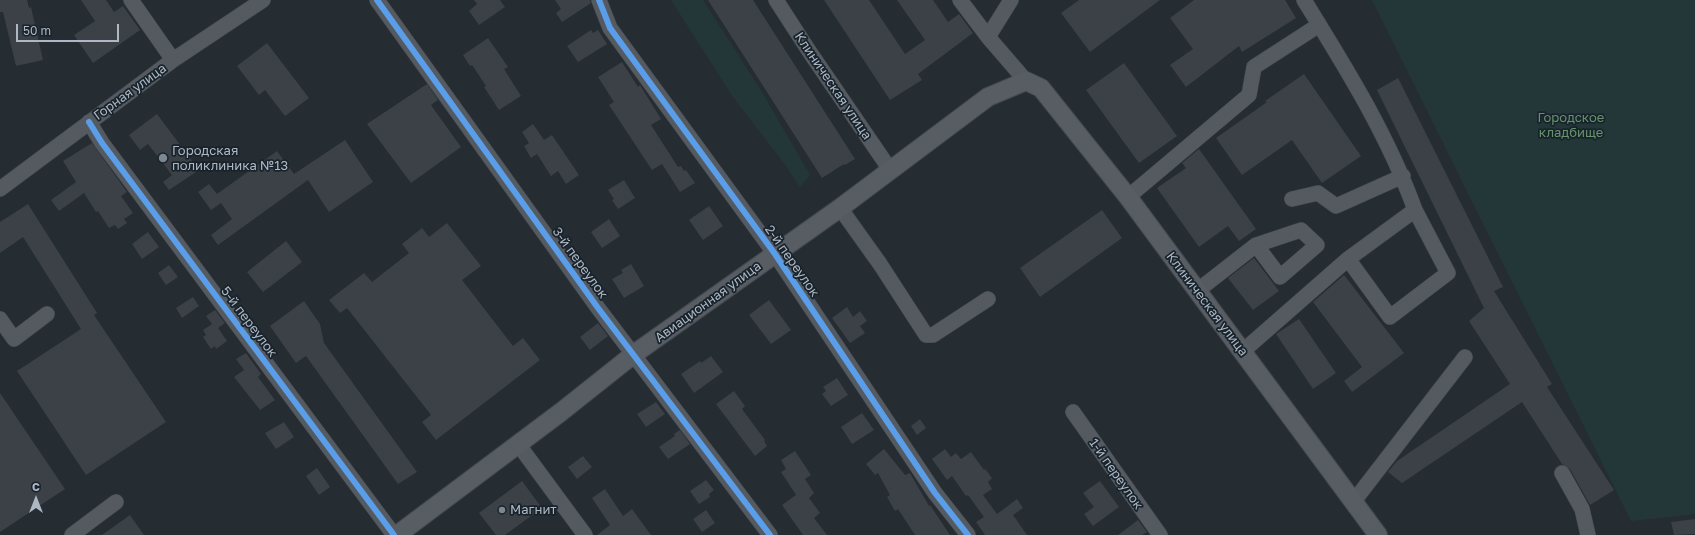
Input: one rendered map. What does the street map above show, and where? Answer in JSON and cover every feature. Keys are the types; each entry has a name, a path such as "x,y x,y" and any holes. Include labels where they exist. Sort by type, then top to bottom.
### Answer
{"main road":[{"name":"Авиационная улица","path":"397,535 634,354 891,171 988,97 1026,81"},
{"name":"Клиническая улица","path":"1026,81 1041,88 1128,197 1242,352 1354,500 1378,535"}],"street":[{"path":"131,0 173,60"},
{"name":"Горная улица","path":"0,189 173,60 263,0"},
{"name":"3-й переулок","path":"377,0 598,308 770,535"},
{"name":"2-й переулок","path":"599,0 610,28 775,254 936,493 968,535"},
{"name":"Клиническая улица","path":"776,0 891,171"},
{"path":"960,0 988,38 1026,81"},
{"path":"988,38 1011,0"},
{"path":"1304,0 1365,101 1403,176 1415,210 1448,274 1390,316 1348,260"},
{"path":"1128,197 1249,95 1254,67 1319,25"},
{"name":"5-й переулок","path":"89,122 102,143 394,535"},
{"path":"1292,199 1318,193 1336,206 1403,176"},
{"path":"840,208 880,264 926,335 933,335 988,299"},
{"path":"1242,352 1348,260 1415,210"},
{"path":"1197,291 1256,245"},
{"path":"0,319 14,339 47,314"},
{"path":"1354,500 1465,356"},
{"name":"1-й переулок","path":"1073,412 1160,535"},
{"path":"518,444 585,535"},
{"path":"1562,473 1582,509 1588,535"},
{"path":"72,535 116,502"}],"green space":[{"path":"671,0 703,0 762,92 810,175 800,187 783,162 733,97"},
{"name":"Городское кладбище","path":"1372,0 1695,0 1695,514 1631,521"}],"building":[{"path":"0,0 27,0 29,8 31,7 43,60 16,66 3,12 0,12"},
{"path":"81,0 106,0 114,12 123,6 140,30 93,63 74,35 95,21"},
{"path":"474,0 500,0 505,7 479,25 469,11 477,4"},
{"path":"555,0 590,0 591,3 562,22 556,13 561,9"},
{"path":"708,0 753,0 855,159 822,178"},
{"path":"824,0 869,0 905,54 925,40 897,0 933,0 948,22 959,14 973,33 918,74 922,80 890,100"},
{"path":"1079,0 1160,0 1090,52 1061,13"},
{"path":"1194,0 1285,0 1296,18 1242,52 1239,46 1186,87 1170,65 1193,49 1170,18"},
{"path":"591,30 593,33 598,30 607,44 578,62 567,46"},
{"path":"488,38 508,67 504,69 521,96 499,110 484,87 486,86 472,65 470,66 463,55"},
{"path":"267,43 309,98 285,116 265,90 259,95 237,66"},
{"path":"622,62 638,87 640,85 661,119 651,125 678,167 681,166 684,171 686,170 695,183 680,192 662,164 652,170 609,105 614,102 598,77"},
{"path":"1124,63 1177,136 1139,163 1086,90"},
{"path":"1304,74 1361,156 1322,183 1292,140 1242,175 1216,138"},
{"path":"1398,78 1503,287 1494,291 1552,384 1547,387 1614,490 1590,505 1570,469 1562,464 1522,402 1402,483 1388,472 1397,461 1510,384 1469,321 1484,308 1377,90"},
{"path":"427,84 438,100 431,105 461,147 411,183 367,124"},
{"path":"157,114 199,170 169,190 163,182 172,175 148,144 140,150 129,135"},
{"path":"533,124 544,140 552,135 579,175 566,184 558,171 551,176 537,154 531,158 524,146 529,143 522,132"},
{"path":"345,140 373,182 329,212 308,180 218,245 211,235 232,219 221,203 211,210 198,192 209,184 217,194 277,151 294,174"},
{"path":"92,143 127,192 121,196 133,213 124,219 127,223 118,229 115,225 109,228 98,211 96,212 84,193 59,211 51,200 76,182 63,161"},
{"path":"1199,149 1256,229 1239,241 1228,226 1199,247 1157,188 1186,168 1182,163"},
{"path":"624,180 635,198 618,209 608,190"},
{"path":"28,204 97,313 94,315 166,422 86,475 17,371 81,329 23,237 0,253 0,222"},
{"path":"709,206 723,226 703,240 689,220"},
{"path":"1102,210 1122,238 1040,297 1020,268"},
{"path":"609,219 620,236 602,248 591,232"},
{"path":"447,223 481,266 462,280 513,346 523,338 540,360 436,440 422,422 431,415 347,308 340,313 329,300 364,273 372,282 409,253 402,244 422,228 429,237"},
{"path":"148,232 159,247 142,259 132,244"},
{"path":"286,241 302,262 263,292 247,272"},
{"path":"1254,258 1279,291 1253,310 1228,278"},
{"path":"631,264 644,286 624,298 612,279 623,273 621,270"},
{"path":"169,265 178,277 166,285 158,273"},
{"path":"1344,275 1404,353 1352,392 1344,381 1362,367 1313,302"},
{"path":"193,297 199,306 182,318 176,308"},
{"path":"769,300 791,330 771,344 749,315"},
{"path":"304,301 320,324 324,343 417,472 398,484 306,356 296,363 270,326"},
{"path":"847,307 853,317 860,311 867,321 860,326 865,333 850,343 832,318"},
{"path":"215,310 225,323 218,328 227,341 216,349 215,346 211,349 203,337 206,335 203,330 212,324 206,316"},
{"path":"1299,319 1336,373 1313,389 1276,334"},
{"path":"598,323 608,336 590,350 580,337"},
{"path":"246,353 261,374 258,377 275,400 260,410 234,377 244,370 236,359"},
{"path":"711,356 723,372 694,393 681,374 700,361 701,363"},
{"path":"837,378 848,395 831,406 822,394 826,391 823,387"},
{"path":"734,391 745,406 742,409 765,440 764,441 767,446 755,456 716,404"},
{"path":"0,393 65,489 0,532"},
{"path":"656,402 665,414 646,427 637,414"},
{"path":"862,413 874,430 852,444 841,427"},
{"path":"920,419 926,428 917,435 911,426"},
{"path":"284,422 294,437 276,449 265,433"},
{"path":"680,430 690,444 668,459 659,447 675,436 674,434"},
{"path":"884,449 905,475 910,473 929,506 930,505 950,535 915,535 898,509 895,511 887,497 890,495 878,473 875,475 866,464"},
{"path":"945,449 951,457 956,453 961,459 971,452 984,470 985,469 992,478 988,482 992,489 983,495 997,514 1017,499 1023,508 1013,515 1027,535 985,535 976,522 984,517 968,495 966,496 952,476 947,480 932,459"},
{"path":"795,451 811,475 805,479 814,493 809,498 820,513 814,518 827,535 803,535 782,505 796,495 781,472 786,469 781,460"},
{"path":"583,456 592,467 577,479 568,467"},
{"path":"317,468 330,487 319,495 306,476"},
{"path":"706,480 714,490 709,494 710,497 699,504 690,491"},
{"path":"522,481 542,508 505,535 496,535 479,513"},
{"path":"1100,481 1119,507 1093,526 1084,514 1094,507 1083,493"},
{"path":"605,489 623,516 632,509 651,535 597,535 610,525 592,498"},
{"path":"706,510 715,523 702,532 693,519"},
{"path":"130,515 144,535 102,535"},
{"path":"1695,519 1695,534 1674,535 1671,522"},
{"path":"1138,520 1147,532 1142,535 1118,535"}],"cycle path":[{"path":"377,0 598,308 770,535"},
{"path":"599,0 610,28 775,254 935,493 968,535"},
{"path":"89,122 102,143 394,535"}],"place":[{"name":"Городская поликлиника №13","path":"163,158"},
{"name":"Магнит","path":"502,510"}]}
